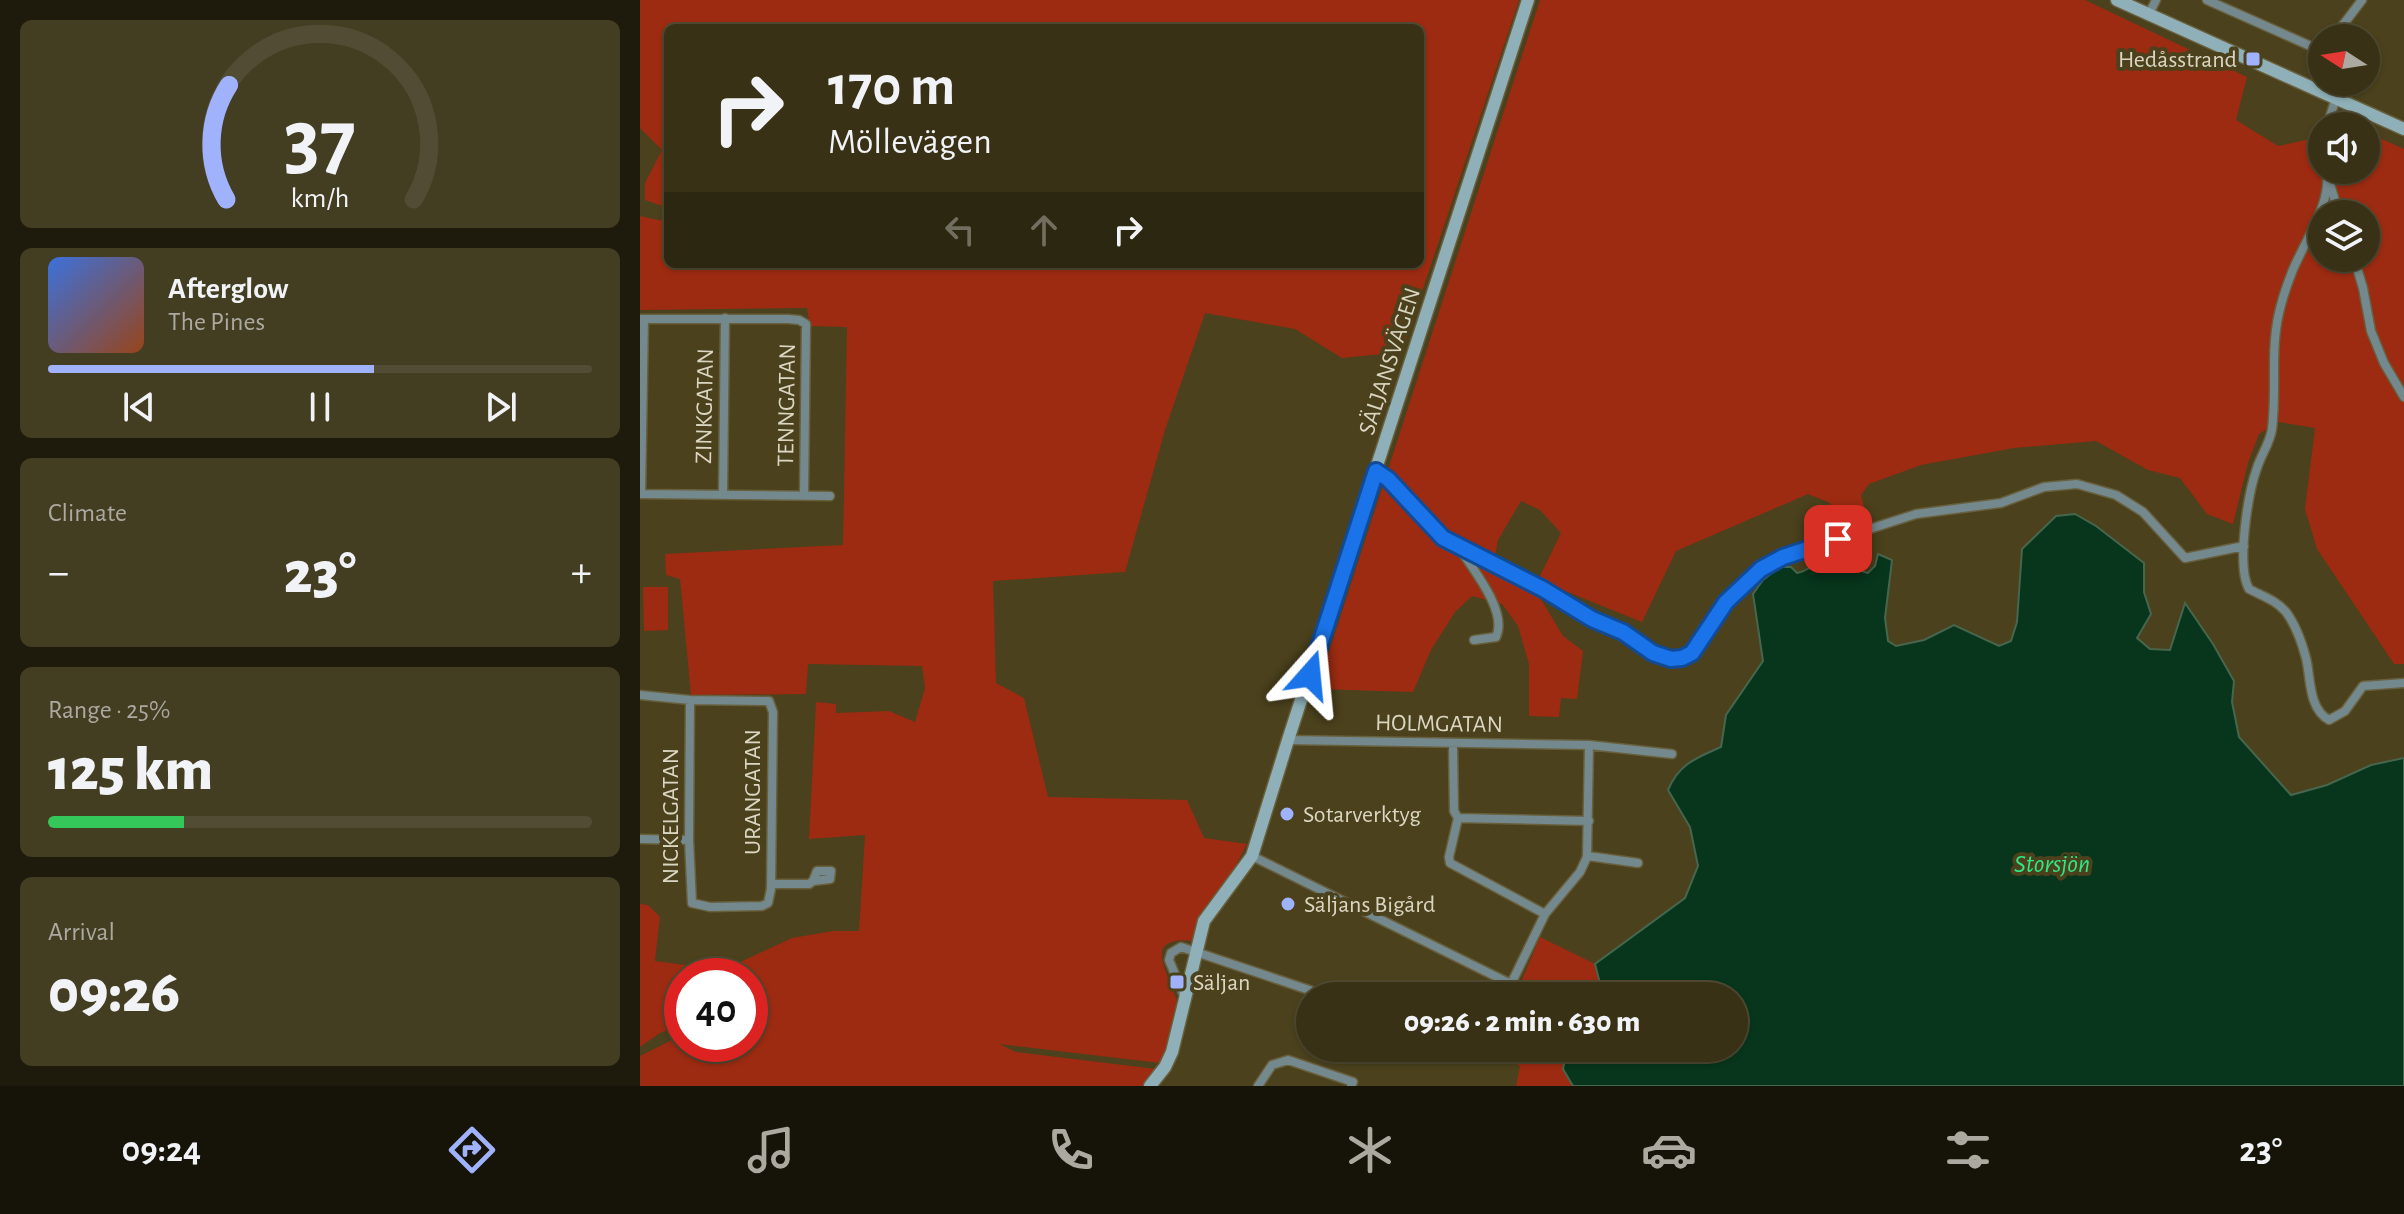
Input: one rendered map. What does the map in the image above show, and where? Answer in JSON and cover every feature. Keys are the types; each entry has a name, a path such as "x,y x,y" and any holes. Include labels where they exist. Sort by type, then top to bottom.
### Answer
{"street":[{"name":"SÄLJANSVÄGEN","path":"1150,1086 1172,1052 1204,921 1252,856 1528,0"},
{"path":"2117,0 2404,129"},
{"path":"2148,16 2156,0"},
{"path":"2207,0 2308,45"},
{"path":"2344,24 2362,0"},
{"path":"2332,112 2336,98"},
{"path":"2329,184 2292,272 2279,313 2274,343 2271,432 2253,480 2244,546 2246,584 2275,602 2287,614 2305,656 2317,710 2322,716 2329,720 2339,716 2363,686 2404,683"},
{"path":"2358,272 2371,331 2384,363 2404,397"},
{"path":"725,318 642,319 641,494 830,496"},
{"name":"TENNGATAN","path":"725,318 799,320 806,324 804,495"},
{"name":"ZINKGATAN","path":"723,494 725,318"},
{"path":"1376,471 1388,479 1437,532 1459,548 1543,589 1592,619 1623,632 1653,653 1678,659 1692,653 1720,610 1742,585 1761,569 1783,557 1916,514 2001,503 2055,485 2092,486 2128,501 2143,512 2185,558 2244,546"},
{"path":"1459,548 1488,594 1500,621 1496,637 1474,640"},
{"path":"640,695 690,700"},
{"name":"URANGATAN","path":"690,700 769,701 773,712 772,884 768,903"},
{"name":"NICKELGATAN","path":"690,700 692,903 710,907 762,906 768,903"},
{"name":"HOLMGATAN","path":"1288,740 1589,745 1672,754"},
{"path":"1453,743 1454,811 1458,818 1450,863 1545,914"},
{"path":"1512,982 1545,914 1580,872 1588,856 1589,745"},
{"path":"1458,818 1589,821"},
{"path":"640,839 689,840"},
{"path":"1252,856 1507,982"},
{"path":"1588,856 1638,863"},
{"name":"URANGATAN","path":"772,884 809,884 813,881"},
{"path":"1185,999 1170,968 1169,956 1181,947 1296,985"},
{"path":"1258,1086 1272,1065 1288,1060 1353,1082 1351,1086"}],"shaded area":[{"path":"640,0 1519,0 1402,352 1342,358 1295,329 1205,313 1165,430 1125,572 993,581 996,683 1024,698 1048,797 1187,800 1204,838 1247,844 1232,873 1202,914 1191,941 1175,941 1166,945 1162,952 1177,1008 1160,1063 999,1044 1016,1052 1156,1069 1143,1086 640,1086 640,1056 664,1044 664,1062 768,1062 768,958 749,958 792,938 833,931 859,931 865,835 809,839 816,702 836,704 836,713 889,711 915,722 925,688 922,666 808,664 806,694 691,695 680,579 666,575 665,554 843,545 847,327 810,326 807,308 640,310 640,216 664,221 664,268 1424,268 1424,24 664,24 664,207 645,200 645,183 662,150 640,128"},
{"path":"1540,0 2085,0 2247,77 2236,120 2278,146 2308,140 2308,184 2380,184 2380,138 2404,149 2404,664 2394,664 2317,549 2305,509 2315,428 2278,422 2259,434 2248,463 2233,524 2207,514 2180,478 2148,470 2096,441 2014,448 1921,465 1869,484 1861,495 1867,519 1841,528 1830,503 1808,494 1676,551 1642,622 1538,580 1561,533 1540,510 1521,501 1498,540 1492,573 1539,596 1563,636 1583,651 1577,699 1561,698 1559,717 1529,716 1529,664 1518,626 1502,604 1472,596 1455,612 1431,650 1413,692 1317,689"},
{"path":"643,587 668,587 668,630 644,631"},
{"path":"640,904 648,905 660,917 655,961 664,962 664,1032 640,1047"},
{"path":"1540,937 1595,964 1600,982 1521,982"},
{"path":"1513,1062 1564,1062 1563,1069 1573,1086 1516,1086 1520,1066"}],"water":[{"name":"Storsjön","path":"2075,514 2144,563 2144,592 2151,614 2137,638 2150,649 2170,650 2185,603 2234,681 2232,702 2239,737 2291,795 2327,785 2371,765 2404,758 2404,1086 1573,1086 1563,1069 1564,1062 1748,1062 1748,982 1600,982 1595,964 1685,898 1698,866 1690,827 1668,790 1683,768 1721,747 1726,715 1763,661 1753,594 1763,580 1780,567 1791,567 1797,573 1825,560 1842,562 1868,573 1875,566 1878,554 1892,560 1885,618 1888,641 1896,646 1924,640 1954,625 1999,646 2011,641 2017,622 2022,549 2056,516"}],"place":[{"name":"Hedåsstrand","path":"2253,59"},
{"name":"Sotarverktyg","path":"1287,814"},
{"name":"Säljans Bigård","path":"1288,904"},
{"name":"Säljan","path":"1177,982"}],"route":[{"path":"1310,675 1376,471 1388,479 1443,538 1543,589 1592,619 1623,632 1653,653 1671,659 1692,653 1726,602 1761,569 1783,557 1838,539"}]}
